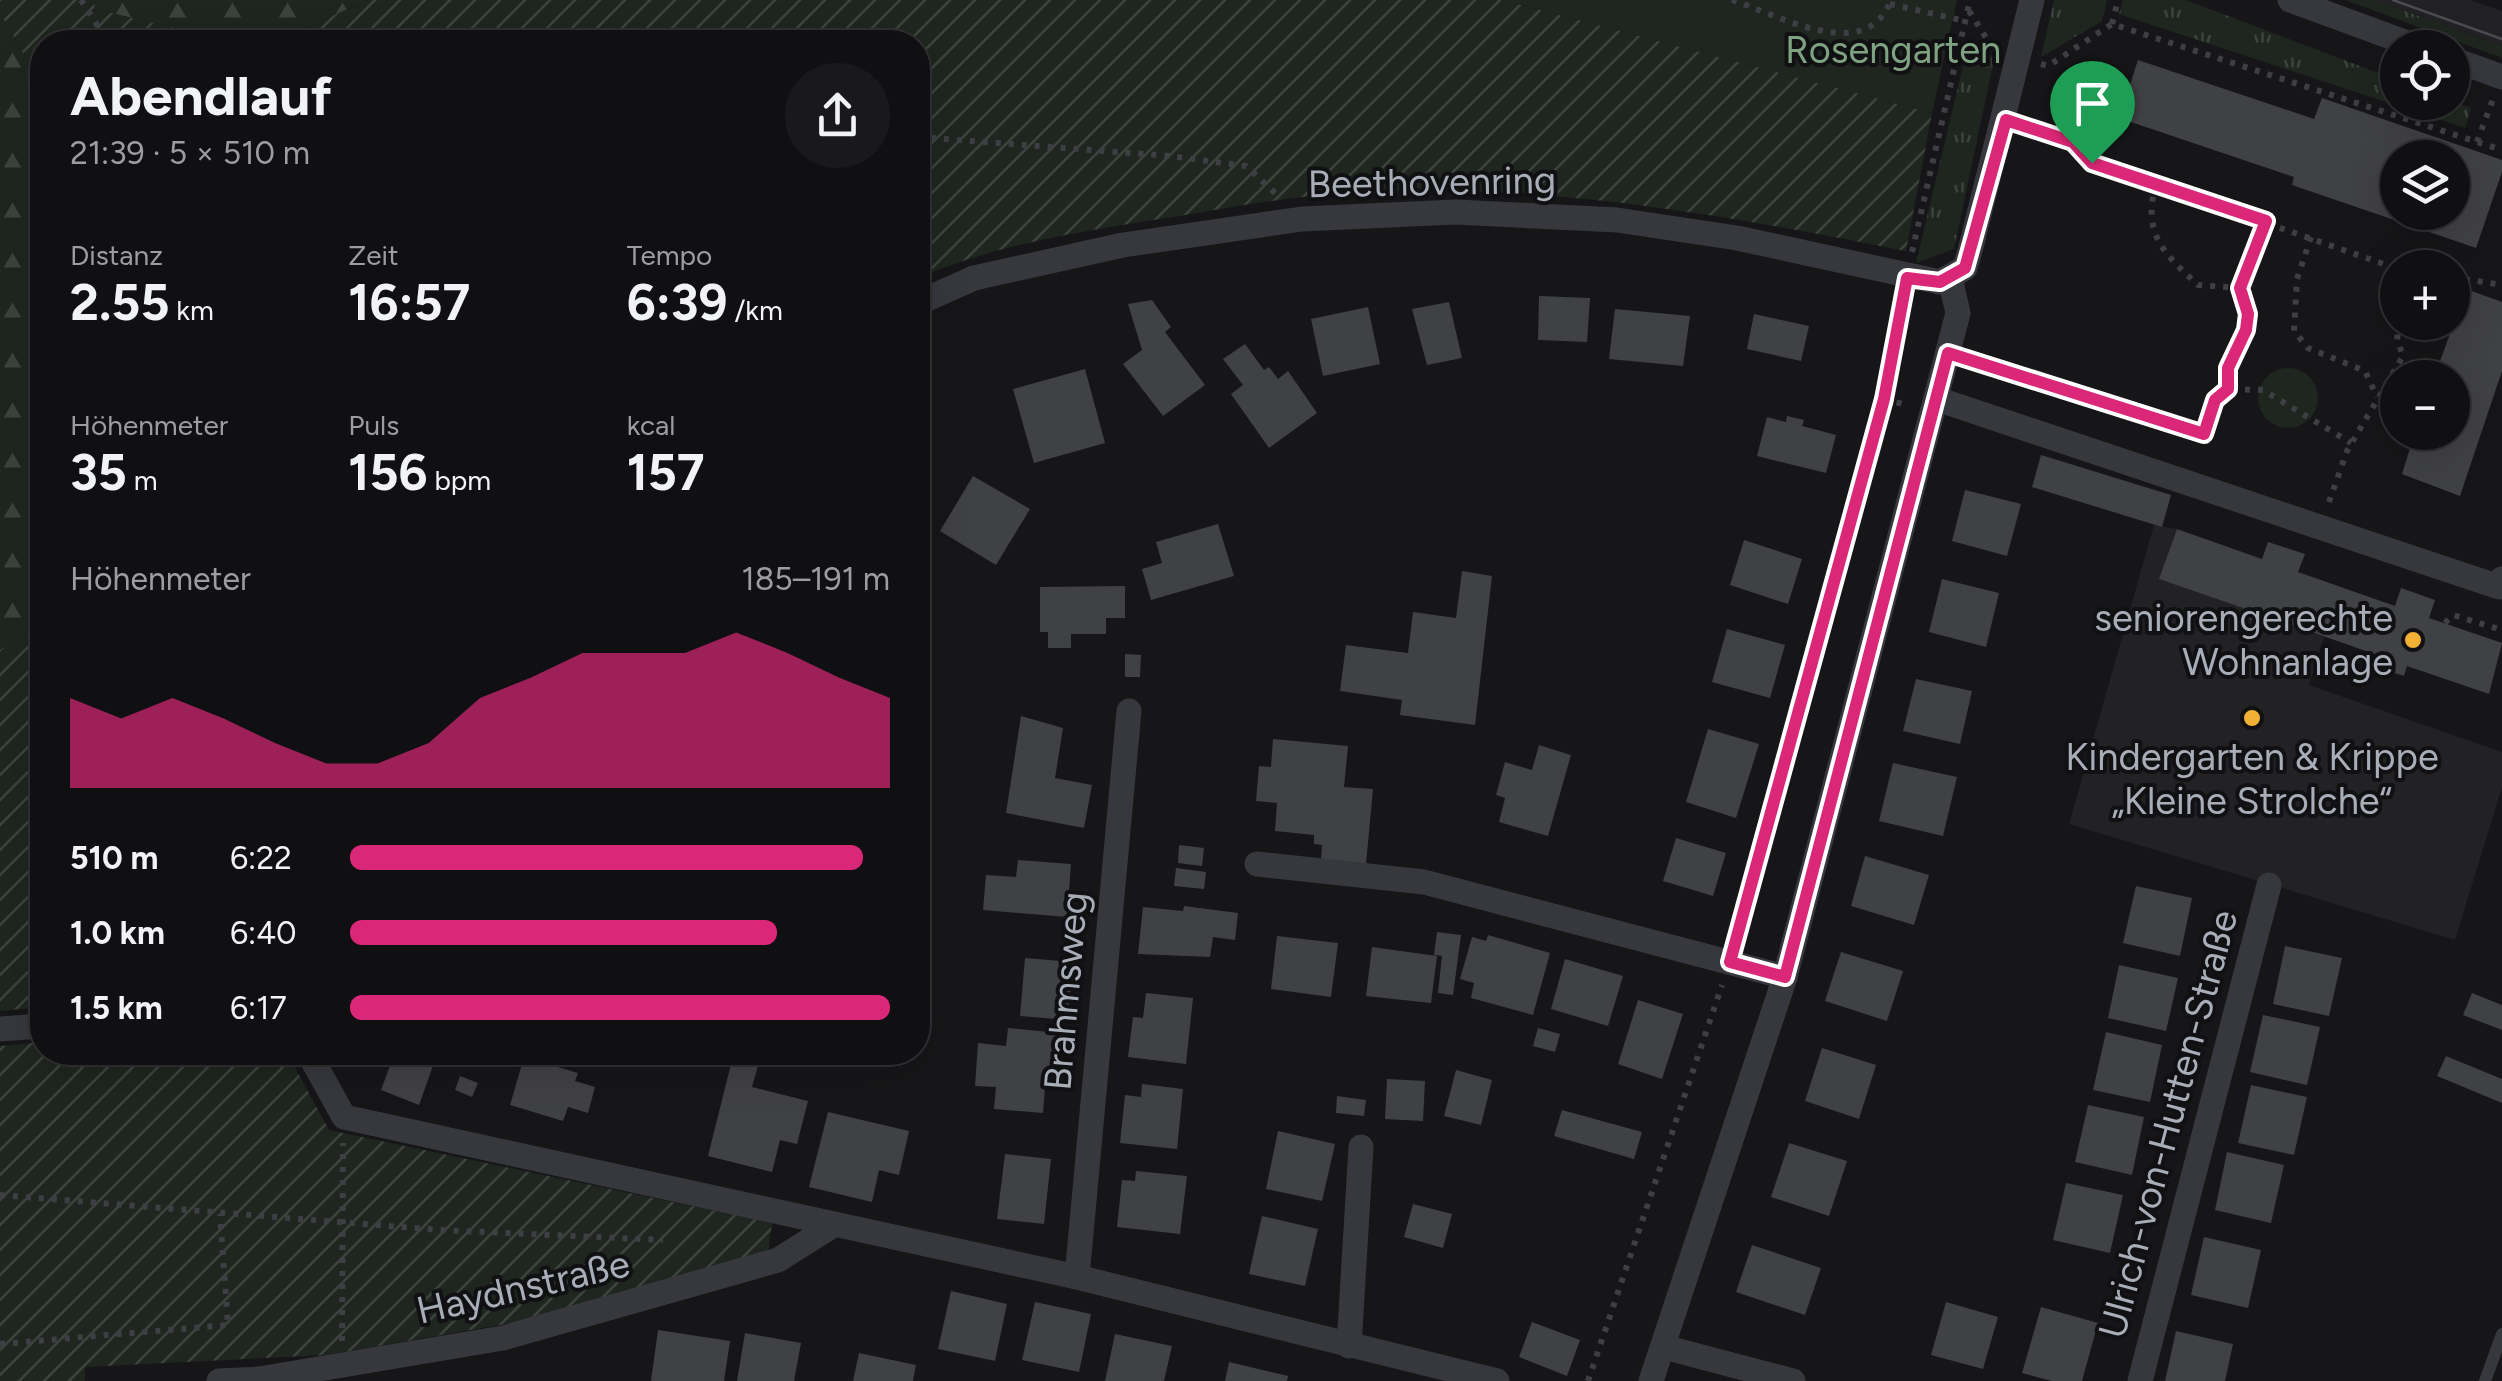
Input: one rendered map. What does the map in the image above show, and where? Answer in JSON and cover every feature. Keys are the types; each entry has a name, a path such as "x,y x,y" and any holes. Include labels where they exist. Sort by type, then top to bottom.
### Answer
{"street":[{"path":"1652,1381 1785,977 1958,314 1950,278 1965,268 2006,120 2032,0"},
{"path":"2290,0 2380,33"},
{"path":"2470,65 2502,77"},
{"name":"Beethovenring","path":"930,298 974,278 1123,245 1302,220 1456,212 1617,220 1737,238 1907,278 1931,282 1950,278"},
{"path":"1937,399 2501,585"},
{"name":"Brahmsweg","path":"1076,1277 1129,711"},
{"path":"1257,864 1424,882 1785,977"},
{"name":"Ulrich-von-Hutten-Straße","path":"2140,1381 2270,886"},
{"path":"0,1029 30,1027"},
{"path":"315,1065 344,1117 1076,1277 1497,1381"},
{"path":"1350,1346 1361,1147"},
{"name":"Haydnstraße","path":"219,1381 503,1338 778,1260 832,1226"},
{"path":"1664,1347 1794,1381"}],"lane":[{"path":"2006,120 2073,142 2092,163"},
{"path":"2485,1381 2502,1334"}],"path":[{"path":"82,0 81,6 99,30"},
{"path":"1732,0 1837,34 1858,35 1878,24 1890,2 1964,21"},
{"path":"1588,1381 1730,962 1884,399 1907,278 1970,0"},
{"path":"1968,10 1992,46 2048,66 2112,24 2118,0"},
{"path":"2112,24 2502,150"},
{"path":"1954,62 1992,46"},
{"path":"2477,142 2502,77"},
{"path":"930,138 1170,156 1246,166 1302,220"},
{"path":"2092,163 2380,262"},
{"path":"2156,184 2148,212 2156,239 2198,285 2240,288"},
{"path":"2228,389 2228,368 2246,330 2248,314 2240,288 2266,221"},
{"path":"2311,237 2297,279 2294,331 2308,348 2365,372 2378,398"},
{"path":"2470,280 2502,285"},
{"path":"2321,525 2351,443 2403,356 2397,340"},
{"path":"1948,353 2204,434 2215,400 2228,389 2263,390 2351,443"},
{"path":"2445,623 2453,615 2502,630"},
{"path":"343,1364 340,1221 344,1117"},
{"path":"0,1195 439,1230 663,1240"},
{"path":"0,1344 228,1325 220,1214"}],"shaded area":[{"path":"2374,0 2470,0 2502,11 2502,46 2470,34 2470,30 2457,30"},
{"name":"Kindergarten & Krippe „Kleine Strolche“","path":"2154,525 2177,529 2160,579 2243,608 2240,616 2266,625 2269,617 2324,637 2309,685 2502,752 2502,787 2455,940 2069,824"}],"green space":[{"path":"0,0 94,0 95,9 183,30 30,30 30,65 0,13"},
{"path":"94,0 369,0 300,30 182,30 94,9"},
{"path":"369,0 1502,0 1932,113 1906,251 1757,223 1606,201 1531,194 1379,191 1267,202 1067,235 1006,248 930,273 930,30 300,30"},
{"name":"Rosengarten","path":"1502,0 1957,0 1932,113"},
{"path":"2054,0 2107,0 2102,21 2041,57"},
{"path":"2123,0 2186,0 2380,74 2380,100 2119,14"},
{"path":"2346,0 2374,0 2457,30 2427,30"},
{"path":"0,13 30,65 30,629 0,650"},
{"path":"2470,34 2502,46 2502,58 2470,46"},
{"path":"1995,55 1954,249 1916,263 1963,66 1977,57"},
{"path":"2441,120 2467,120 2465,128"},
{"path":"2288,368 2309,377 2318,398 2309,419 2288,428 2267,419 2258,398 2267,377"},
{"path":"30,629 30,1008 0,1011 0,650"},
{"path":"30,1043 30,1065 294,1065 329,1130 772,1223 768,1253 505,1324 326,1355 85,1367 85,1381 0,1381 0,1046"}],"building":[{"path":"2138,60 2314,119 2322,98 2444,140 2380,140 2380,215 2292,185 2294,177 2119,118"},
{"path":"2470,149 2502,160 2502,172 2476,248 2423,230 2470,230"},
{"path":"2470,290 2502,302 2502,371 2460,496 2402,474 2409,450 2470,450 2470,360 2440,360 2448,340 2470,340"},
{"path":"1539,296 1590,298 1587,342 1538,340"},
{"path":"1152,300 1171,327 1165,332 1205,385 1163,416 1123,364 1142,350 1128,304"},
{"path":"1449,302 1462,358 1427,365 1412,309"},
{"path":"1368,307 1380,364 1323,376 1311,319"},
{"path":"1615,309 1690,316 1683,366 1609,359"},
{"path":"1754,314 1809,326 1801,361 1747,349"},
{"path":"1245,344 1264,370 1269,367 1278,379 1288,371 1317,413 1269,448 1231,394 1243,385 1223,359"},
{"path":"1085,369 1105,443 1034,463 1013,389"},
{"path":"1787,416 1804,420 1802,426 1836,435 1826,473 1757,456 1767,417 1786,422"},
{"path":"2041,455 2171,495 2162,527 2032,487"},
{"path":"973,476 1030,509 996,565 940,531"},
{"path":"1965,490 2021,504 2007,556 1952,541"},
{"path":"1218,524 1234,576 1151,600 1142,569 1162,563 1156,542"},
{"path":"2177,529 2262,559 2268,542 2305,554 2298,572 2395,606 2401,588 2435,600 2429,618 2502,643 2489,694 2407,666 2404,676 2376,667 2380,656 2269,617 2266,625 2240,616 2243,608 2159,579"},
{"path":"1744,540 1802,559 1788,604 1730,585"},
{"path":"1462,571 1492,576 1475,725 1400,715 1402,700 1340,691 1346,645 1408,653 1413,612 1456,618"},
{"path":"1942,579 1999,593 1986,647 1929,632"},
{"path":"1125,586 1125,618 1106,618 1106,634 1071,634 1071,648 1048,648 1048,632 1040,632 1040,587"},
{"path":"1727,629 1785,645 1770,698 1712,682"},
{"path":"1125,654 1141,655 1140,677 1125,677"},
{"path":"1916,679 1972,691 1960,744 1903,731"},
{"path":"1021,716 1063,728 1055,778 1092,785 1084,828 1006,813"},
{"path":"1708,729 1759,744 1736,818 1686,802"},
{"path":"1273,739 1348,746 1344,787 1373,789 1366,864 1321,860 1322,845 1314,844 1314,835 1275,831 1277,803 1256,801 1259,766 1271,767"},
{"path":"1539,745 1571,755 1548,836 1499,822 1505,798 1496,795 1505,762 1532,770"},
{"path":"1893,763 1957,777 1943,836 1879,821"},
{"path":"1676,838 1726,853 1713,896 1663,881"},
{"path":"1179,845 1204,848 1202,866 1178,863"},
{"path":"1865,856 1929,875 1914,925 1851,906"},
{"path":"1018,860 1071,864 1067,917 983,910 986,875 1016,877"},
{"path":"1176,868 1206,872 1204,889 1174,886"},
{"path":"2136,886 2192,898 2180,956 2123,943"},
{"path":"1184,906 1238,913 1235,940 1213,937 1210,957 1138,954 1143,907 1183,911"},
{"path":"1437,932 1461,935 1453,995 1438,993 1442,956 1434,955"},
{"path":"1488,935 1550,953 1533,1015 1471,998 1474,983 1460,979 1472,937 1486,941"},
{"path":"1277,936 1338,943 1331,997 1271,989"},
{"path":"2285,946 2342,958 2329,1016 2273,1004"},
{"path":"1372,947 1437,956 1431,1003 1366,996"},
{"path":"1841,952 1903,971 1887,1021 1825,1001"},
{"path":"1025,958 1073,962 1068,1020 1020,1016"},
{"path":"1565,959 1623,976 1608,1026 1551,1009"},
{"path":"2119,965 2178,978 2166,1031 2108,1018"},
{"path":"1146,993 1193,998 1186,1064 1128,1057 1133,1017 1143,1018"},
{"path":"2472,993 2502,1005 2502,1030 2463,1015"},
{"path":"1638,1000 1683,1014 1662,1079 1618,1064"},
{"path":"2263,1015 2320,1027 2307,1085 2250,1072"},
{"path":"1008,1028 1059,1033 1055,1076 1046,1075 1043,1113 994,1109 996,1087 975,1086 978,1043 1006,1046"},
{"path":"1538,1028 1560,1034 1555,1052 1533,1046"},
{"path":"2106,1032 2162,1045 2150,1102 2093,1090"},
{"path":"1822,1048 1876,1065 1859,1119 1805,1101"},
{"path":"2446,1056 2502,1079 2502,1103 2437,1076"},
{"path":"390,1065 433,1065 419,1105 381,1090"},
{"path":"522,1065 551,1065 578,1073 575,1081 595,1087 588,1113 568,1107 563,1121 510,1105"},
{"path":"731,1065 758,1065 752,1087 808,1101 797,1144 780,1140 772,1172 708,1156"},
{"path":"1456,1070 1492,1080 1481,1125 1444,1116"},
{"path":"460,1076 478,1083 472,1097 455,1090"},
{"path":"1387,1079 1425,1081 1423,1121 1385,1119"},
{"path":"1142,1084 1183,1089 1177,1149 1120,1143 1125,1095 1141,1097"},
{"path":"2251,1085 2307,1097 2294,1155 2238,1143"},
{"path":"1337,1096 1366,1100 1364,1116 1336,1113"},
{"path":"2088,1105 2144,1117 2132,1175 2075,1162"},
{"path":"1562,1110 1642,1132 1634,1159 1554,1136"},
{"path":"828,1112 909,1131 899,1175 879,1170 872,1202 809,1187"},
{"path":"1278,1131 1335,1144 1322,1201 1266,1189"},
{"path":"1789,1143 1847,1161 1829,1216 1771,1197"},
{"path":"2227,1152 2284,1165 2271,1223 2215,1210"},
{"path":"1005,1154 1051,1159 1044,1224 997,1219"},
{"path":"1136,1171 1187,1176 1180,1234 1117,1227 1122,1180 1135,1181"},
{"path":"2066,1183 2123,1195 2110,1253 2053,1240"},
{"path":"1413,1204 1452,1214 1443,1248 1404,1237"},
{"path":"1262,1216 1318,1229 1305,1286 1249,1274"},
{"path":"2204,1237 2261,1250 2248,1308 2191,1295"},
{"path":"1752,1245 1821,1268 1805,1315 1736,1292"},
{"path":"951,1291 1007,1304 995,1361 938,1349"},
{"path":"1035,1302 1091,1314 1079,1372 1022,1360"},
{"path":"1946,1302 1998,1317 1983,1369 1931,1355"},
{"path":"2041,1307 2098,1323 2082,1381 2052,1381 2022,1373"},
{"path":"1532,1322 1580,1340 1567,1376 1519,1357"},
{"path":"658,1330 730,1341 724,1381 651,1381"},
{"path":"2176,1331 2233,1344 2225,1381 2165,1381"},
{"path":"745,1333 801,1343 794,1381 737,1381"},
{"path":"1115,1334 1172,1346 1164,1381 1105,1381"},
{"path":"859,1353 916,1365 913,1381 853,1381"},
{"path":"1229,1362 1288,1376 1287,1381 1225,1381"}],"tram line":[{"path":"2393,0 2502,39"}],"place":[{"name":"seniorengerechte Wohnanlage","path":"2413,640"},
{"name":"Kindergarten & Krippe „Kleine Strolche“","path":"2252,718"}],"route":[{"path":"2006,120 2073,142 2092,163 2266,221 2250,271 2240,288 2248,314 2246,330 2228,368 2228,389 2215,400 2204,434 1948,353 1785,977 1730,962 1884,399 1907,278 1940,282 1965,268 2006,120"}]}
